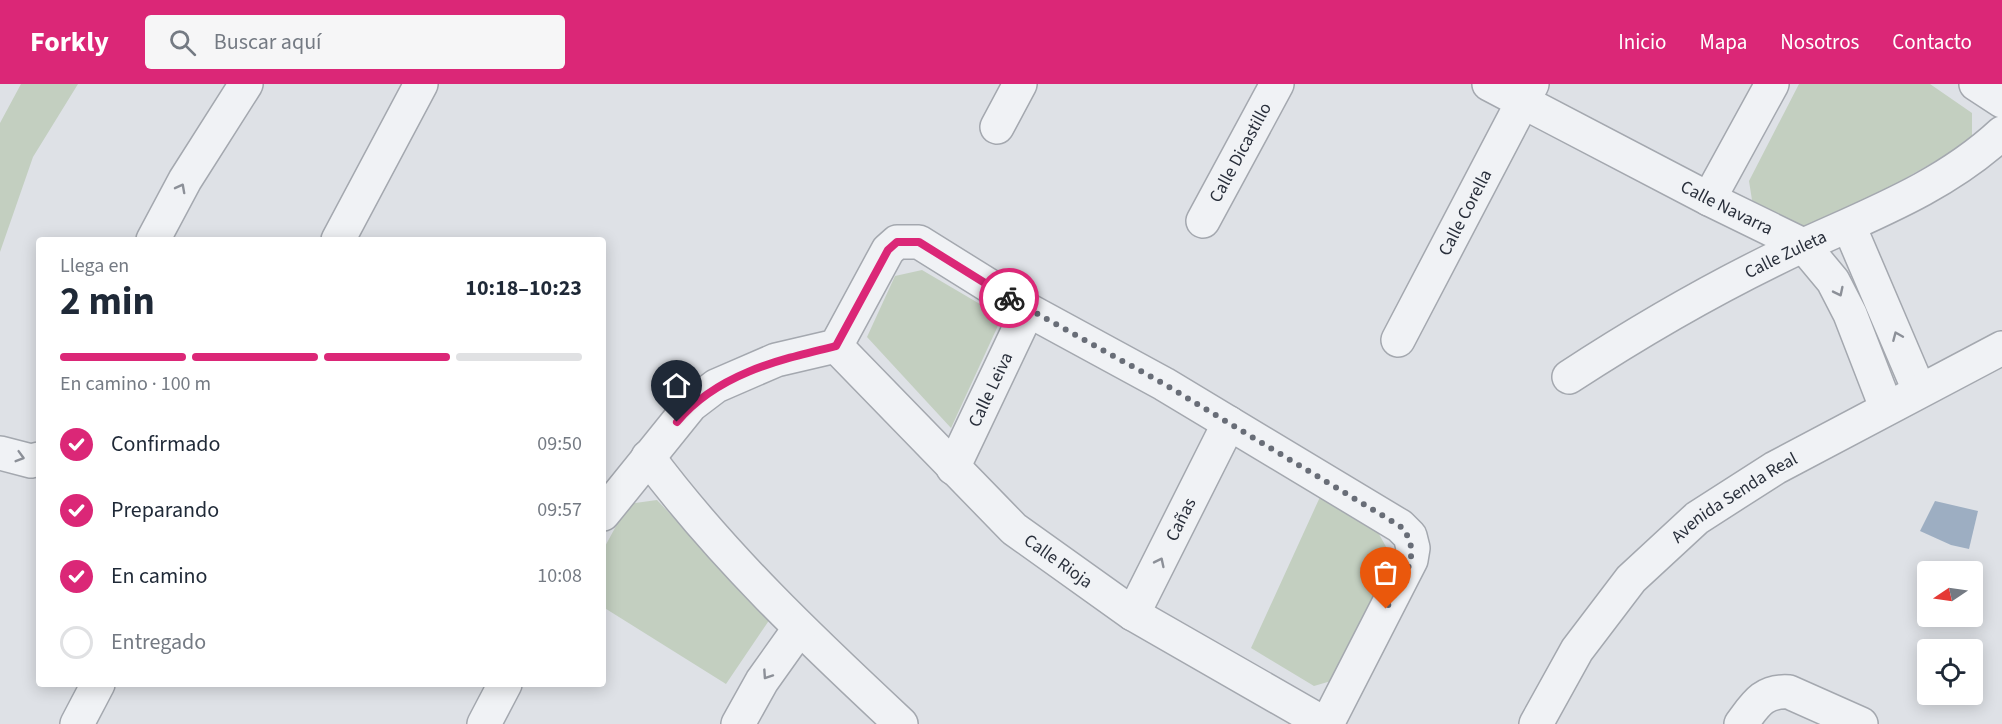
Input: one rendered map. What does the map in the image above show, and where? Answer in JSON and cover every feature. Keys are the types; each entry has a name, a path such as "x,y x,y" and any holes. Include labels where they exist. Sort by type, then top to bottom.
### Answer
{"street":[{"path":"155,237 185,180 246,84"},
{"path":"340,237 421,84"},
{"path":"997,127 1020,84"},
{"name":"Calle Dicastillo","path":"1203,221 1277,84"},
{"name":"Calle Navarra","path":"1489,84 1527,93 1708,199 1803,245 1833,281 1850,314 1886,407"},
{"path":"1708,199 1772,84"},
{"path":"1976,84 2002,101"},
{"name":"Calle Corella","path":"1398,340 1527,93"},
{"name":"Calle Zuleta","path":"1569,377 1685,305 1803,245 1850,226 1930,187 1980,154 2002,133"},
{"path":"1850,226 1919,390"},
{"name":"Calle Rioja","path":"897,242 919,242 1028,310 1229,423 1400,526 1410,536 1413,548 1411,560 1326,724 1134,614 1014,529 836,346 888,250 897,242"},
{"name":"Calle Leiva","path":"953,468 1028,310"},
{"path":"606,510 691,405 716,386 776,360 836,346"},
{"name":"Avenida Senda Real","path":"1536,724 1577,650 1631,579 1697,518 1775,468 1886,407 2002,348"},
{"name":"Cañas","path":"1134,614 1229,423"},
{"path":"0,453 31,461 36,460"},
{"path":"648,457 687,508 799,629 901,724"},
{"path":"738,724 762,681 799,629"},
{"path":"77,724 96,687"},
{"path":"484,724 503,687"},
{"path":"1741,724 1764,695 1776,691 1789,692 1861,724"}],"green space":[{"path":"21,84 78,84 33,157 0,252 0,123"},
{"path":"1799,84 1930,84 1972,113 1972,140 1824,225 1797,230 1752,200 1749,181"},
{"path":"922,270 1002,317 951,428 867,337 895,276"},
{"path":"1320,497 1375,527 1394,561 1331,681 1314,686 1251,648"},
{"path":"657,500 770,619 726,684 606,609 606,544 628,504"}],"water":[{"path":"1935,501 1978,511 1969,549 1951,545 1920,531"}],"way so far":[{"path":"1009,298 1164,384 1400,526 1410,536 1413,548 1411,560 1386,609"}],"route":[{"path":"677,422 691,405 716,386 776,360 836,346 888,250 897,242 908,240 919,242 1009,298"}]}
